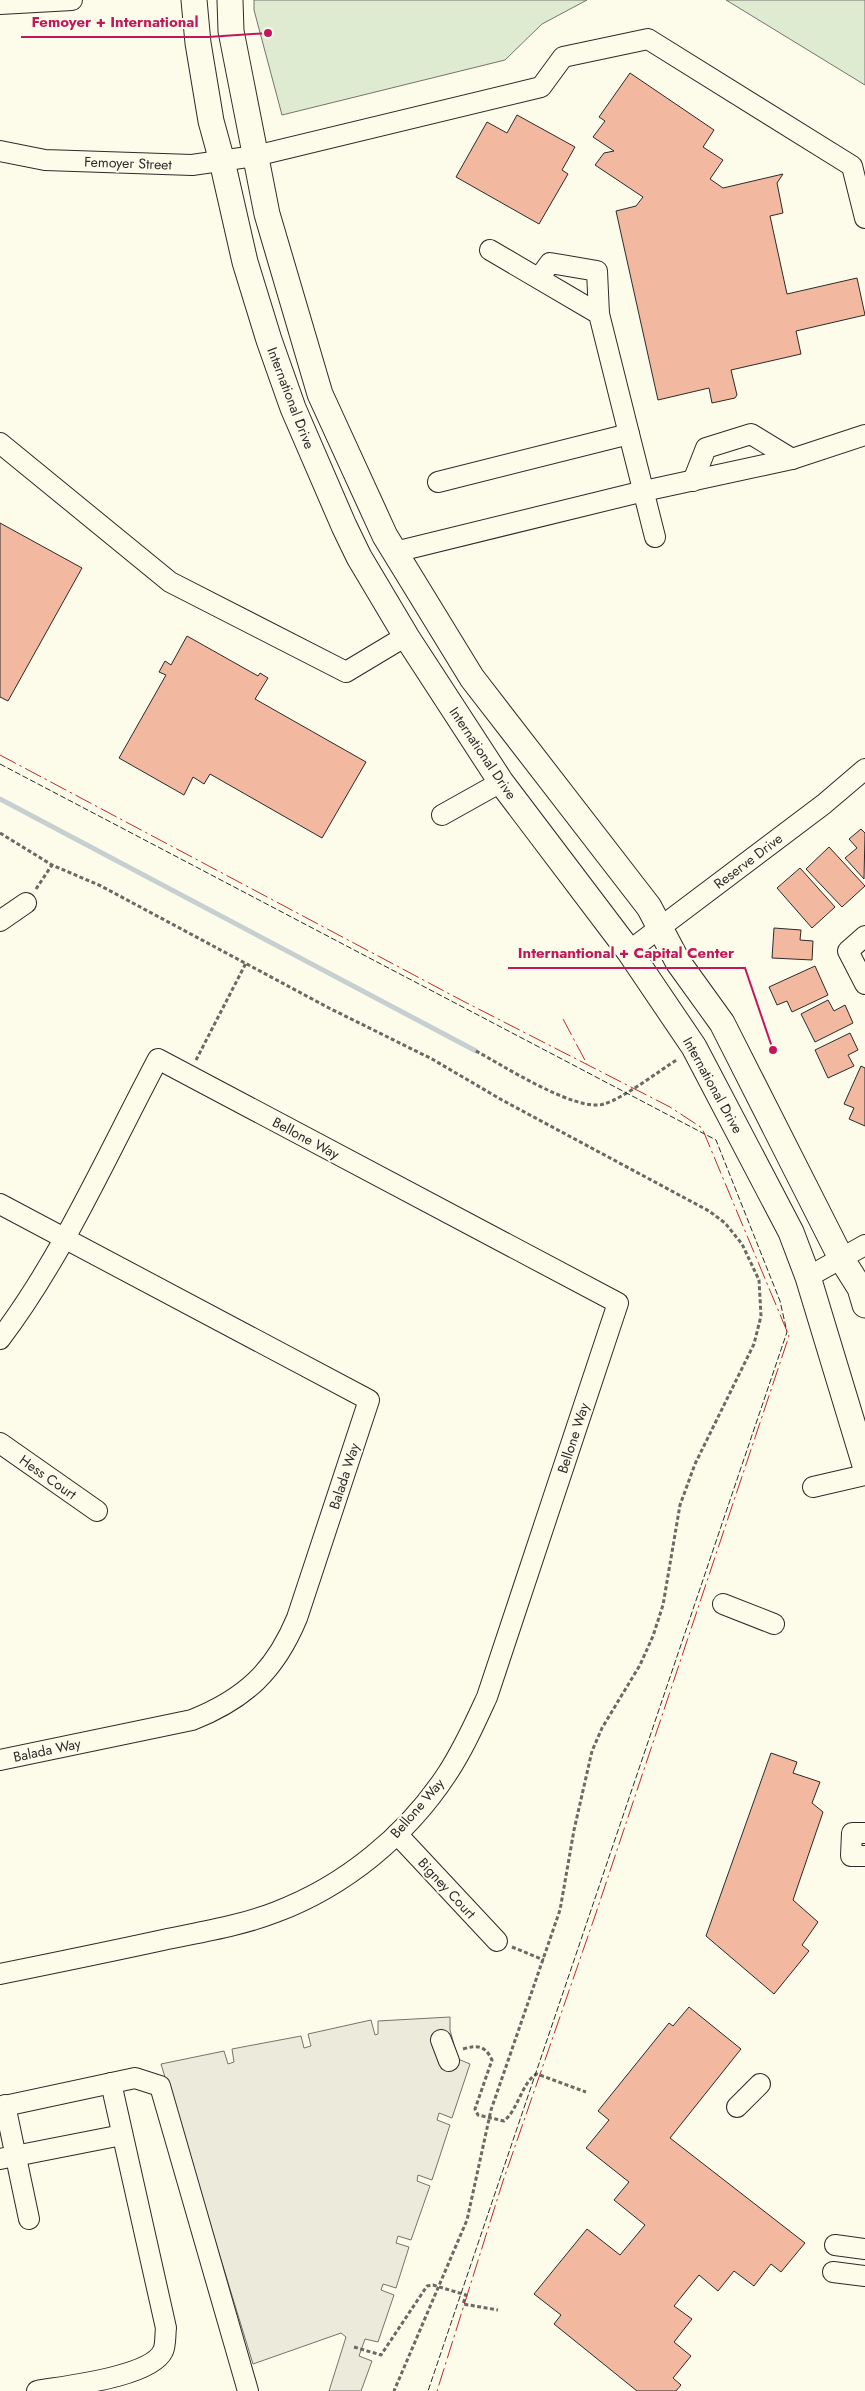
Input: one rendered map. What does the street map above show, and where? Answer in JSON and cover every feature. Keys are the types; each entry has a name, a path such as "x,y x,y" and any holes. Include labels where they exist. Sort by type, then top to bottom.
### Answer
{"main road":[{"name":"International Drive","path":"194,0 211,122 246,262 269,340 293,408 344,526 359,558 406,636 501,782 629,951 694,1047 771,1190 791,1232 808,1277 865,1465"},
{"name":"International Drive","path":"230,0 232,31 267,214 320,394 385,536 472,678 648,906 678,962 722,1023 840,1258 860,1288 865,1305"}],"street":[{"path":"0,4 72,0"},
{"name":"Femoyer Street","path":"0,151 45,160 140,164 192,165 256,156 541,87 563,57 648,39 852,166 865,218"},
{"path":"490,250 600,314"},
{"path":"539,278 550,263 597,271 600,314 655,536"},
{"path":"438,482 629,434"},
{"path":"693,481 706,448 751,434 792,459"},
{"path":"394,552 644,491 792,459 865,435"},
{"path":"0,442 170,582 346,672 406,636"},
{"name":"Reserve Drive","path":"629,951 824,804 865,769"},
{"path":"442,815 501,782"},
{"path":"0,921 26,903"},
{"path":"865,936 848,951 865,984"},
{"name":"Bellone Way","path":"0,1974 237,1925 277,1912 333,1884 359,1866 397,1834 428,1800 447,1774 469,1736 486,1697 618,1303 158,1059 64,1238"},
{"name":"Balada Way","path":"0,1204 369,1400 297,1618 275,1660 257,1682 217,1710 192,1720 0,1760"},
{"path":"0,1339 39,1282 64,1238"},
{"path":"808,1277 865,1246"},
{"name":"Hess Court","path":"0,1443 97,1511"},
{"path":"813,1487 865,1475"},
{"path":"723,1604 774,1624"},
{"path":"858,1856 859,1833"},
{"name":"Bigney Court","path":"397,1834 498,1941"},
{"path":"29,2220 8,2158 2,2106 135,2078 160,2086 248,2391"},
{"path":"37,2391 129,2373 154,2362 164,2350 166,2328 111,2083"},
{"path":"737,2107 760,2084"},
{"path":"8,2158 122,2135"},
{"path":"835,2245 865,2249"},
{"path":"833,2272 865,2276"}],"path":[{"path":"0,833 52,865 101,886 246,962 328,1008 432,1059 502,1100 709,1211 724,1223 742,1244 759,1280 761,1316 754,1344 695,1464 680,1505 663,1605 653,1636 640,1665 602,1728 589,1760 560,1910 511,2051 490,2119 467,2220 394,2391"},
{"path":"26,903 52,865"},
{"path":"188,1075 246,962"},
{"path":"476,1051 557,1094 584,1106 611,1101 678,1059"},
{"path":"498,1941 544,1960"},
{"path":"445,2052 474,2046 482,2047 488,2052 492,2060 475,2109 478,2115 490,2119 504,2121 510,2116 528,2081 538,2074 586,2092"},
{"path":"354,2347 381,2355 427,2286 440,2287 466,2294 462,2304 498,2310"}],"green space":[{"path":"254,0 587,0 542,24 505,60 282,115 254,10"},
{"path":"726,0 865,0 865,85"}],"shaded area":[{"path":"450,2017 450,2030 458,2059 470,2064 452,2118 439,2113 437,2120 450,2125 432,2180 418,2175 417,2181 430,2186 411,2240 398,2236 396,2243 409,2247 396,2288 383,2284 381,2290 394,2295 378,2342 365,2339 359,2356 372,2361 361,2391 329,2391 346,2337 341,2333 253,2364 161,2064 224,2051 228,2064 234,2062 232,2049 301,2036 304,2048 311,2046 308,2034 371,2020 375,2035 378,2034 378,2021"}],"building":[{"path":"630,73 714,130 703,147 723,160 710,179 723,188 783,174 777,183 783,213 770,216 787,294 857,278 865,315 796,331 801,354 731,370 737,395 735,398 712,403 709,388 658,400 616,211 636,206 643,197 595,165 604,153 614,151 593,137 605,121 599,117"},
{"path":"517,115 575,147 562,170 568,174 539,224 456,177 487,122 507,133"},
{"path":"0,523 82,568 8,701 0,697"},
{"path":"187,636 258,676 260,673 268,678 255,699 366,762 322,838 210,774 204,784 193,777 184,795 119,758 166,675 159,672 165,661 171,665"},
{"path":"861,829 865,833 864,879 845,858 857,848 849,839"},
{"path":"829,847 865,886 842,907 806,869"},
{"path":"800,868 835,907 812,928 777,888"},
{"path":"774,928 801,930 800,940 813,941 812,960 772,958"},
{"path":"815,966 828,995 792,1012 787,1001 777,1005 769,987"},
{"path":"828,1000 834,1011 845,1005 853,1023 815,1042 801,1014"},
{"path":"850,1033 858,1050 848,1055 854,1066 828,1078 815,1050"},
{"path":"861,1066 865,1068 865,1126 849,1119 854,1108 844,1104"},
{"path":"771,1753 797,1762 793,1773 820,1782 812,1803 823,1812 793,1900 818,1922 802,1945 809,1951 774,1994 706,1936"},
{"path":"689,2007 741,2049 670,2138 805,2243 781,2272 771,2264 754,2286 734,2271 718,2291 699,2275 674,2306 692,2319 674,2342 691,2356 673,2378 681,2385 676,2391 637,2391 554,2324 561,2315 534,2294 587,2229 620,2255 645,2225 614,2200 629,2182 586,2148 609,2120 598,2111 669,2023 673,2026"}],"waterway":[{"path":"0,799 476,1051"}],"fence":[{"path":"0,764 716,1140 780,1301 787,1332 428,2391"}],"power":[{"path":"0,755 461,1000 670,1107 702,1128 789,1336 596,1913 503,2181 437,2391"},
{"path":"563,1019 587,1064"}],"place":[{"name":"Femoyer + International","path":"268,33"},
{"name":"Internantional + Capital Center","path":"773,1050"}]}
